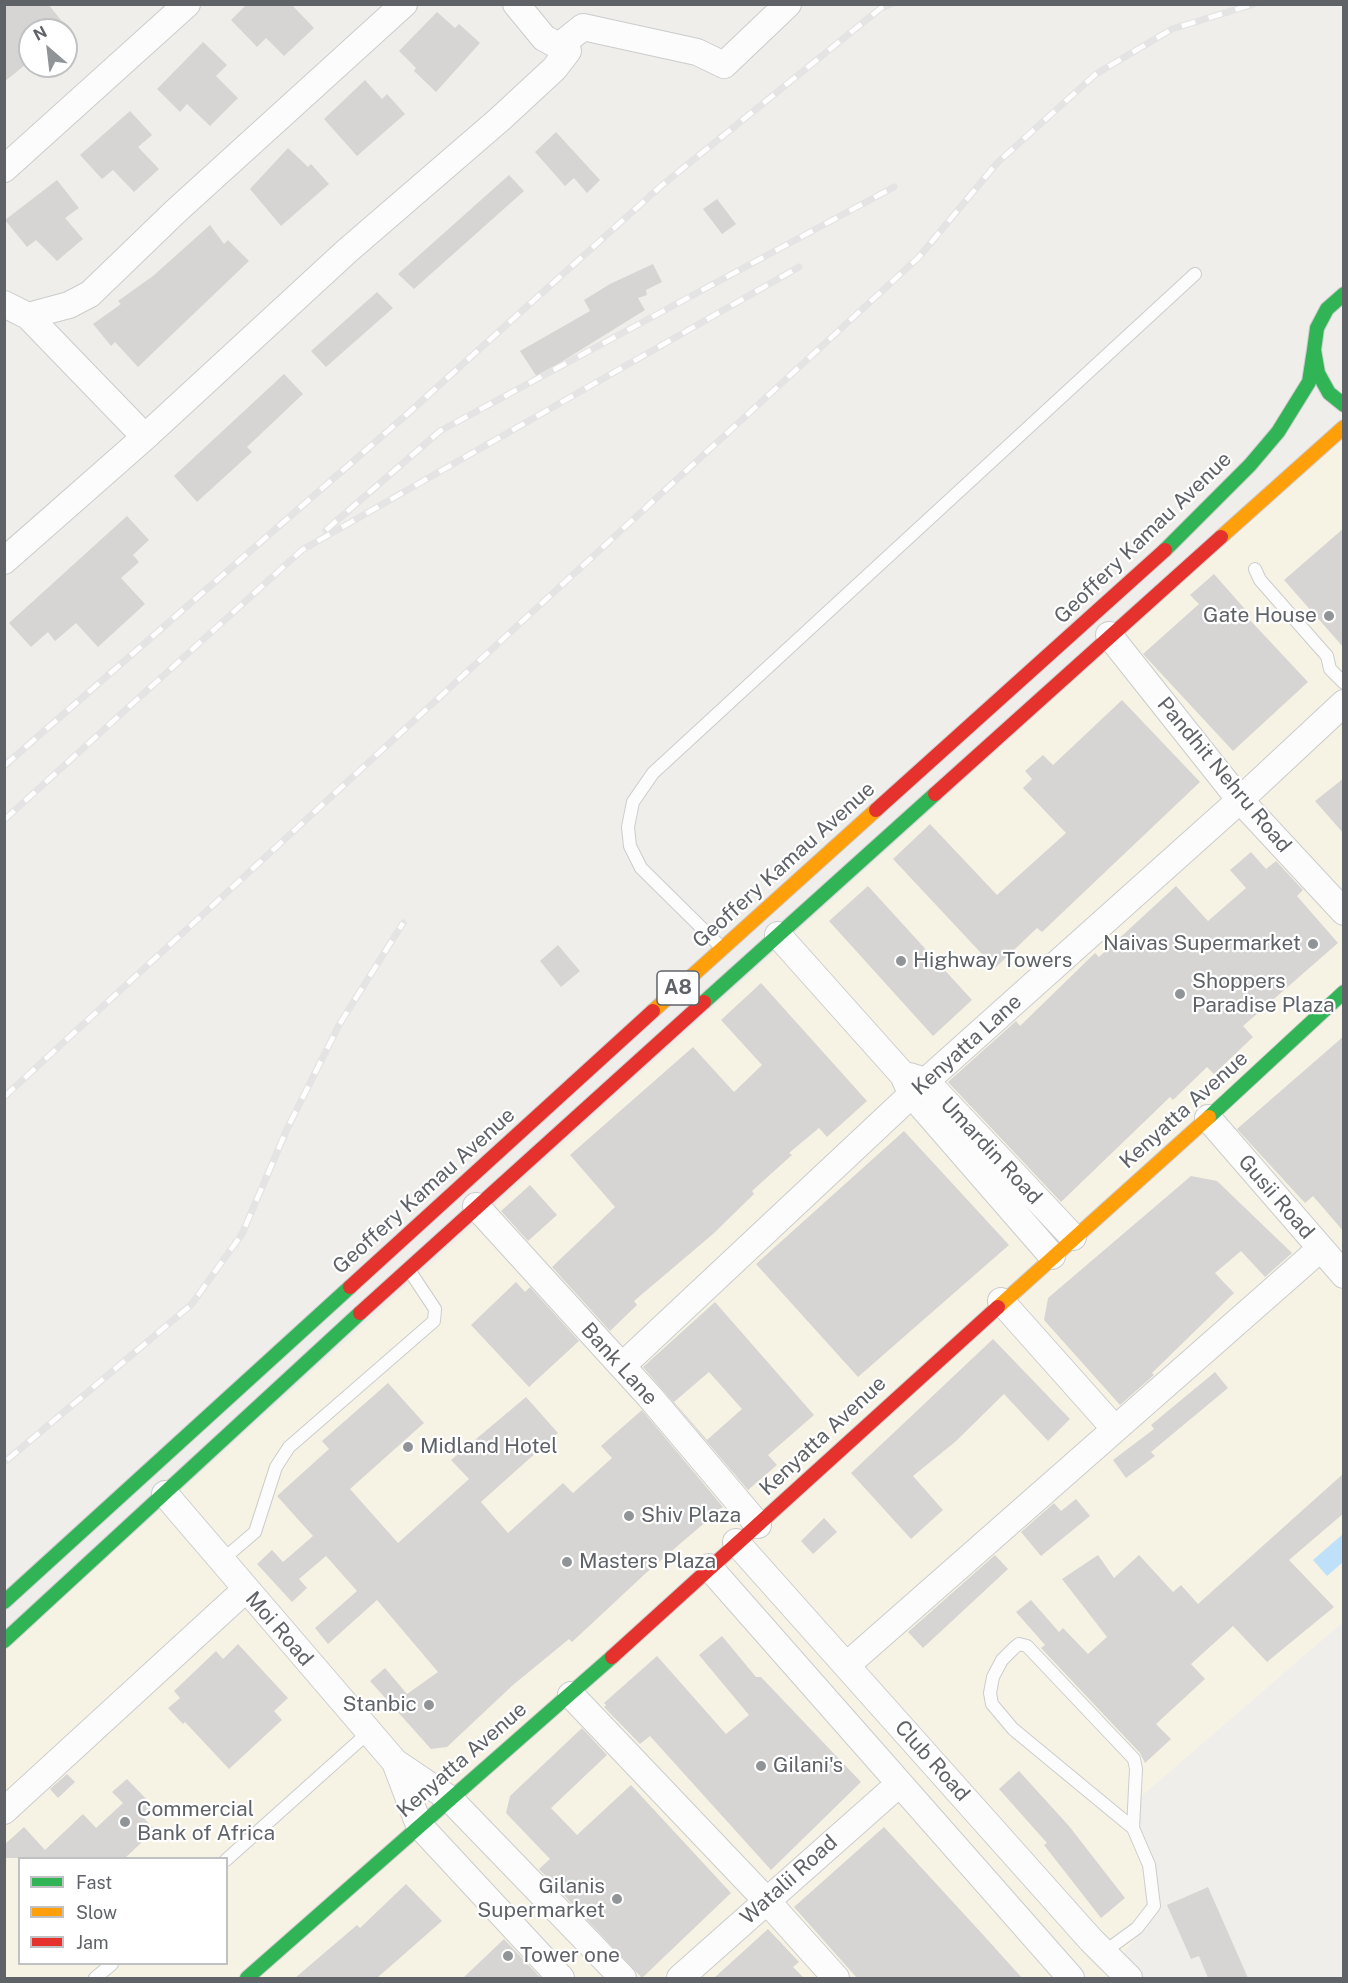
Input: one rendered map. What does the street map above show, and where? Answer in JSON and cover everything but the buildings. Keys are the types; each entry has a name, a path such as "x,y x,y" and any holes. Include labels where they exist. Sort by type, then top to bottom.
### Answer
{"main road":[{"name":"A8","path":"1344,294 1328,309 1317,328 1314,350 1318,373 1329,393 1344,405"},
{"name":"Geoffery Kamau Avenue","path":"4,1602 722,948 1172,544 1278,432 1309,382 1314,350"},
{"name":"A8","path":"4,1641 476,1206 1109,635 1344,427"},
{"name":"Kenyatta Avenue","path":"247,1978 419,1825 571,1695 736,1542 758,1525 1001,1301 1208,1118 1344,992"}],"street":[{"path":"4,169 187,4"},
{"path":"28,316 69,305 90,294 176,211 404,4"},
{"path":"4,561 145,437 347,251 554,69 568,51 544,38 516,4"},
{"path":"558,47 583,27 696,52 724,65 788,4"},
{"path":"4,304 28,316 145,437"},
{"name":"Pandhit Nehru Road","path":"1109,635 1240,800 1344,912"},
{"name":"Kenyatta Lane","path":"622,1366 914,1084 1240,800 1344,703"},
{"name":"Umardin Road","path":"778,935 914,1084 1052,1256"},
{"name":"Umardin Road","path":"914,1084 1073,1237"},
{"name":"Gusii Road","path":"1208,1118 1344,1275"},
{"name":"Bank Lane","path":"476,1206 622,1366 758,1525"},
{"path":"847,1665 1320,1249"},
{"path":"1001,1301 1115,1429"},
{"name":"Moi Road","path":"165,1494 245,1590 395,1762 450,1799 623,1978"},
{"name":"Club Road","path":"736,1542 1062,1907 1129,1978"},
{"name":"Club Road","path":"709,1567 1066,1973"},
{"path":"749,1613 776,1587"},
{"path":"4,1810 245,1590"},
{"path":"571,1695 766,1900 836,1978"},
{"path":"850,1728 878,1701"},
{"path":"878,1760 908,1734"},
{"name":"Moi Road","path":"395,1762 419,1825 561,1978"},
{"path":"922,1810 952,1783"},
{"name":"Watalii Road","path":"680,1978 899,1784"},
{"path":"951,1843 980,1815"},
{"path":"1032,1934 1062,1907"},
{"path":"1066,1973 1098,1946"}],"lane":[{"path":"722,948 641,868 630,846 628,826 633,802 653,773 1195,274"},
{"path":"1255,569 1260,580 1327,656 1330,669 1344,683"},
{"path":"221,1561 255,1532 276,1467 289,1448 434,1321 435,1309 409,1270"},
{"path":"1098,1946 1137,1928 1154,1906 1149,1865 1133,1828 1134,1759 1027,1646 1020,1644 1002,1660 993,1677 990,1693 992,1704 1013,1729 1133,1828"},
{"path":"228,1858 369,1732"},
{"path":"95,1978 111,1965"}],"shaded area":[{"path":"1343,436 1343,1622 1138,1799 1135,1827 1150,1863 1161,1909 1113,1965 1125,1978 5,1978 5,1650"}],"water":[{"path":"1343,1534 1343,1562 1327,1576 1313,1560"}],"railway":[{"path":"4,766 405,416 661,186 881,8 891,4"},
{"path":"4,1097 919,257 997,163 1096,74 1172,29 1254,4"},
{"path":"326,530 440,431 894,187"},
{"path":"4,820 302,550 799,267"},
{"path":"7,1460 191,1305 242,1234 287,1129 339,1025 403,923"}],"traffic: fast":[{"path":"1344,294 1327,309 1317,328 1314,350 1318,373 1329,393 1344,405"},
{"path":"1165,550 1250,465 1278,432 1309,382 1314,350"},
{"path":"704,1002 935,794"},
{"path":"1209,1117 1344,992"},
{"path":"4,1602 350,1287"},
{"path":"4,1641 360,1313"},
{"path":"247,1978 612,1657"}],"traffic: slow":[{"path":"1221,537 1344,427"},
{"path":"653,1011 876,810"},
{"path":"998,1307 1209,1117"}],"traffic: jam":[{"path":"935,794 1221,537"},
{"path":"876,810 1165,550"},
{"path":"360,1313 704,1002"},
{"path":"350,1287 653,1011"},
{"path":"612,1657 998,1307"}],"place":[{"name":"Gate House","path":"1329,616"},
{"name":"Naivas Supermarket","path":"1313,944"},
{"name":"Highway Towers","path":"901,961"},
{"name":"Shoppers Paradise Plaza","path":"1180,994"},
{"name":"Midland Hotel","path":"408,1447"},
{"name":"Shiv Plaza","path":"629,1516"},
{"name":"Masters Plaza","path":"567,1562"},
{"name":"Stanbic","path":"429,1705"},
{"name":"Gilani's","path":"761,1766"},
{"name":"Commercial Bank of Africa","path":"125,1822"},
{"name":"Gilanis Supermarket","path":"617,1899"},
{"name":"Tower one","path":"508,1956"}]}
